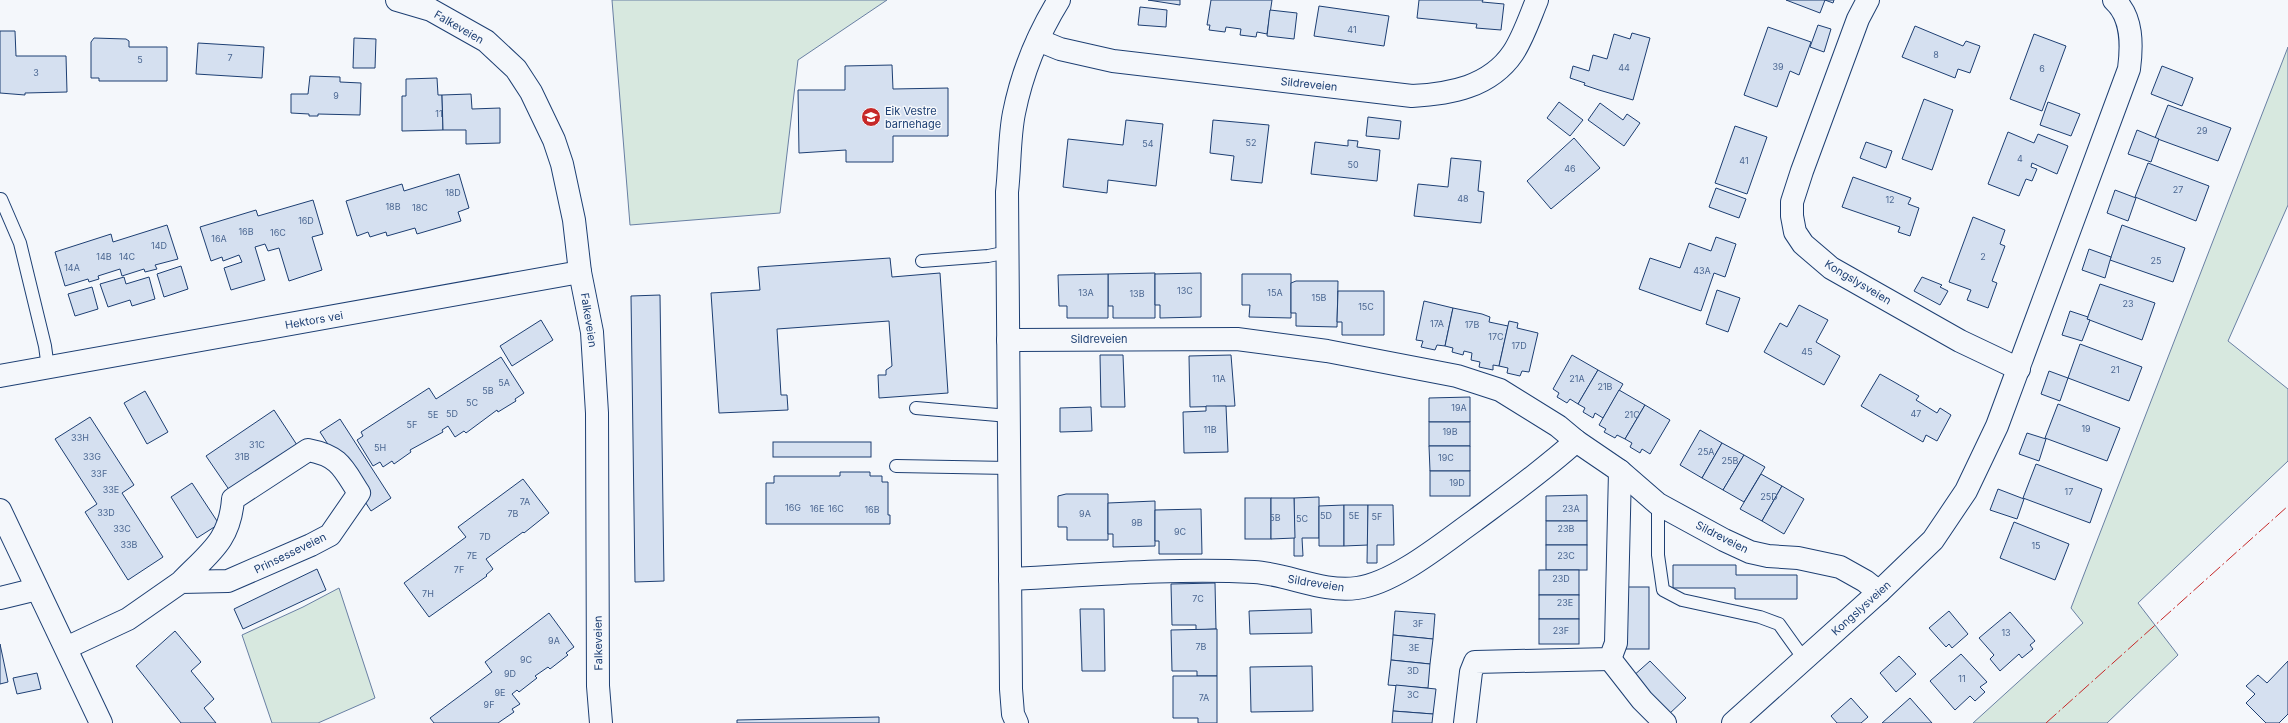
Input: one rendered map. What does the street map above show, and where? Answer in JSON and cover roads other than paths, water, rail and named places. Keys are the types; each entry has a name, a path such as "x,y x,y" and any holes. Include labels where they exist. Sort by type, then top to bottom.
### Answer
{"street":[{"name":"Falkeveien","path":"397,0 431,10 486,41 516,69 531,92 554,140 562,164 574,220 580,272 592,332 597,413 598,663 601,723"},
{"path":"1017,723 1013,714 1011,690 1007,192 1014,114 1020,88 1038,40 1059,0"},
{"name":"Sildreveien","path":"1038,40 1060,50 1113,61 1412,96 1438,94 1463,89 1500,68 1513,53 1537,0"},
{"name":"Kongslysveien","path":"1868,0 1858,19 1792,202 1792,216 1795,232 1803,244 1832,268 1960,341 2019,369"},
{"name":"Kongslysveien","path":"1733,723 1879,592 1933,540 1966,491 1997,426 2129,69 2131,35 2119,5 2114,0"},
{"name":"Hektors vei","path":"0,376 580,272"},
{"name":"Sildreveien","path":"1008,340 1237,339 1327,351 1457,376 1500,390 1558,426 1576,441 1620,471 1658,504 1724,540 1750,552 1768,556 1798,558 1840,567 1865,581 1879,592"},
{"name":"Sildreveien","path":"1010,579 1216,571 1256,572 1332,587 1357,588 1383,580 1424,558 1549,465 1576,441"},
{"name":"Prinsesseveien","path":"66,648 128,619 181,582 221,540 232,519 233,499 308,450 326,453 341,465 358,493 330,535 275,562 228,581 181,582"},
{"path":"1610,659 1616,643 1620,471"},
{"path":"0,510 101,723"},
{"path":"0,598 37,589"},
{"path":"1465,723 1471,672 1475,662 1610,659"},
{"path":"1610,659 1642,700 1664,723"}],"lane":[{"path":"1,199 20,243 45,346 48,368"},
{"path":"922,261 988,256 1008,252"},
{"path":"916,408 1009,416"},
{"path":"896,466 1009,468"},
{"path":"1658,504 1658,555 1663,590 1682,600 1760,617 1779,624 1804,659"}],"place":[{"name":"Eik Vestre barnehage","path":"871,117"}]}
